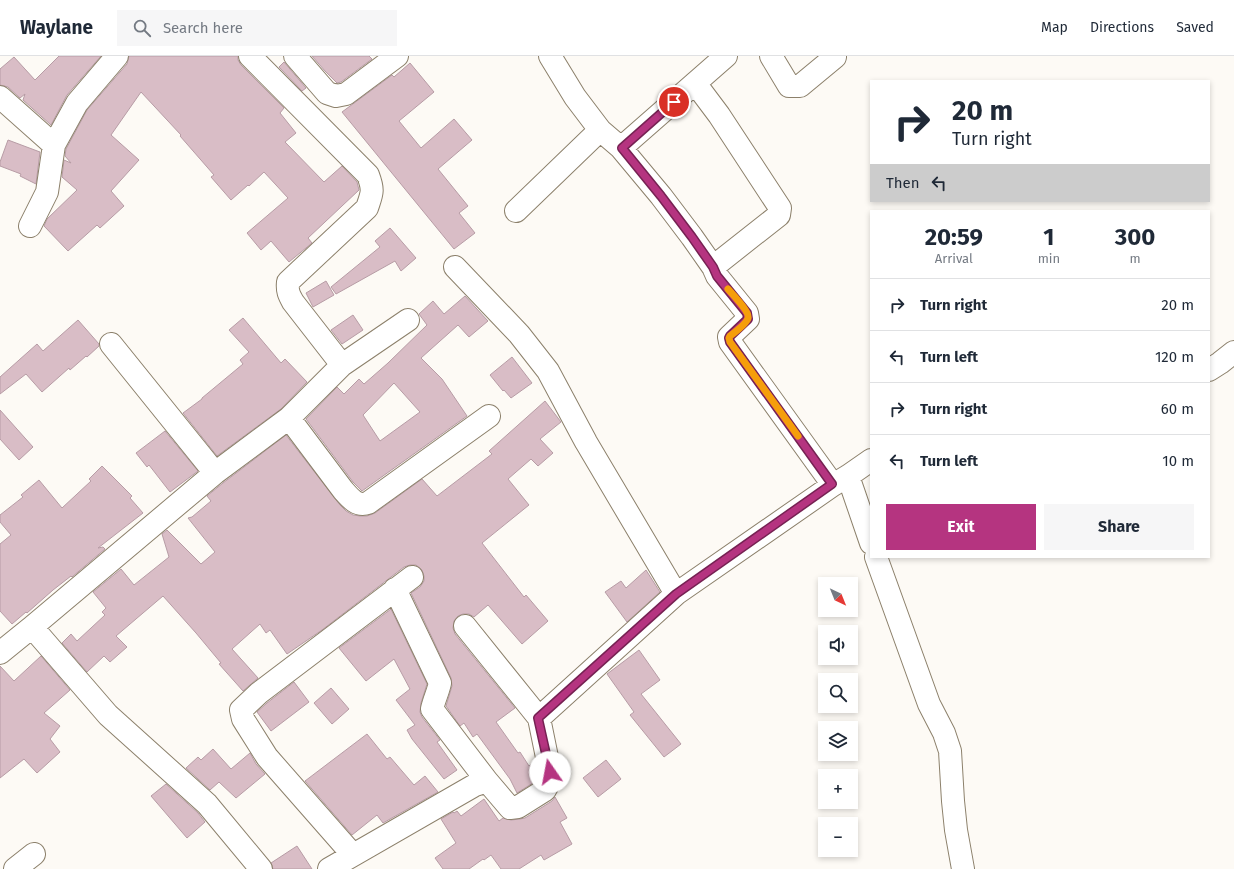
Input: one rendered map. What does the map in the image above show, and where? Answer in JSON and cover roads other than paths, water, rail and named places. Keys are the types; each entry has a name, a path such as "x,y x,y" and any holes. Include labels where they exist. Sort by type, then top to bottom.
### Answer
{"street":[{"path":"30,226 47,192 54,145 77,102 117,56"},
{"path":"250,56 368,175 372,186 372,194 366,208 288,282 288,295 342,365"},
{"path":"300,57 327,93 336,96 346,94 397,56"},
{"path":"622,148 726,56"},
{"path":"771,56 789,86 800,86 835,56"},
{"path":"559,59 562,76 575,97 600,130 622,148 661,196 713,267 717,276 744,308 748,319 729,338 730,342 840,480 870,541"},
{"path":"695,83 719,115 780,208 779,215 713,267"},
{"path":"0,97 54,145"},
{"path":"516,211 600,130"},
{"path":"455,267 519,334 548,371 586,442 676,594"},
{"path":"0,653 215,473 289,418 342,365 408,320"},
{"path":"110,344 215,473"},
{"path":"1210,369 1234,352"},
{"path":"289,418 350,499 363,505 374,499 489,416"},
{"path":"538,718 676,594 870,461"},
{"path":"876,558 929,704 944,733 950,751 956,830 963,869"},
{"path":"353,854 267,757 243,719 241,710 259,693 404,583 440,682 432,709 487,781 510,808 518,807 545,790 550,781 550,772 538,718 465,626"},
{"path":"32,627 108,714 207,804 261,869"},
{"path":"329,869 465,790 487,781"},
{"path":"15,869 34,854"}]}
